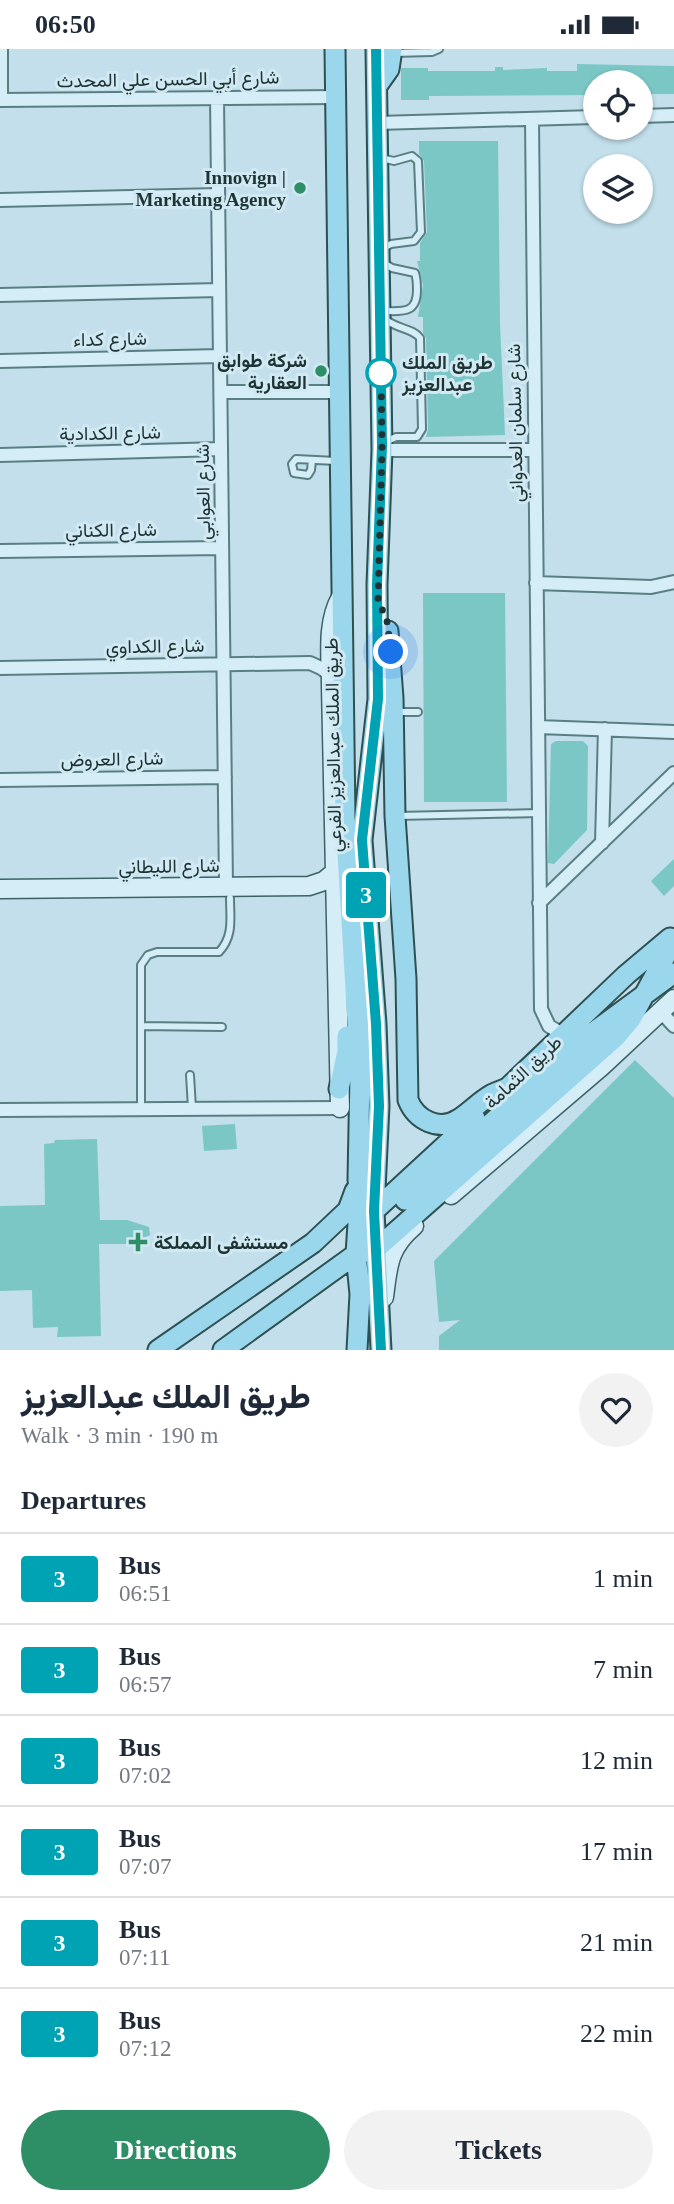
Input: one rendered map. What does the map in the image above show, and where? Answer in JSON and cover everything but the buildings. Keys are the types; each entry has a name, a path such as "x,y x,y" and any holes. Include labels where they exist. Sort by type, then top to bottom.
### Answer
{"main road":[{"path":"335,49 347,887 368,1201 365,1252 380,1345"},
{"path":"358,1350 368,1201 379,1106 376,1024 362,840 378,699 382,448 377,87 389,69 387,50"},
{"path":"378,600 387,621 394,712 395,816 406,978 406,1092 411,1107 422,1118 436,1124 459,1119 492,1095 507,1088"},
{"name":"طريق الثمامة","path":"368,1201 507,1088 626,975 674,935"},
{"path":"223,1350 365,1252 616,1037 631,1019 674,945"},
{"name":"طريق الثمامة","path":"368,1201 674,973"},
{"path":"340,1098 354,976"},
{"path":"158,1350 313,1243 348,1210 368,1201"}],"street":[{"path":"0,100 1,49"},
{"name":"شارع أبي الحسن علي المحدث","path":"0,100 336,97"},
{"name":"شارع العوابي","path":"217,98 228,892"},
{"path":"653,116 674,115"},
{"path":"377,123 583,117"},
{"name":"شارع سلمان العدواني","path":"531,119 541,1009 550,1026 564,1035"},
{"path":"0,200 218,195"},
{"path":"0,295 219,290"},
{"name":"شارع كداء","path":"0,361 220,356"},
{"path":"221,392 341,392"},
{"path":"382,448 535,450"},
{"name":"شارع الكدادية","path":"0,455 221,449"},
{"name":"شارع الكناني","path":"0,551 222,548"},
{"path":"536,583 657,587 674,582"},
{"name":"طريق الملك عبدالعزيز الفرعي","path":"340,1098 331,651 332,619 343,594"},
{"name":"شارع الكداوي","path":"0,668 310,663 331,651"},
{"path":"310,663 331,675"},
{"path":"538,727 674,732"},
{"path":"602,843 605,729"},
{"path":"539,903 674,773"},
{"name":"شارع العروض","path":"0,780 225,777"},
{"name":"شارع الليطاني","path":"0,901 228,892 309,885 324,881 335,872"},
{"name":"شارع الليطاني","path":"0,889 228,892 318,897 335,902"},
{"path":"380,1345 390,1254 398,1242 601,1067 667,1005 674,1026"},
{"path":"0,1110 192,1108 340,1098"}],"lane":[{"path":"387,50 432,52 439,49"},
{"path":"377,156 394,161 412,156 418,161 421,232 414,241 391,244 379,256 391,268 411,271 417,276 417,300 414,306 404,310 380,312"},
{"path":"380,312 393,325 413,331 420,338 422,429 417,437 392,438 382,448"},
{"path":"312,460 341,461"},
{"path":"394,712 418,712"},
{"path":"395,816 538,813"},
{"path":"141,1108 141,965 148,955 157,952 219,952 227,943 230,931 228,892"},
{"path":"141,1025 222,1027"},
{"path":"190,1075 192,1108"}],"bus line":[{"name":"3","path":"376,49 382,446 377,585 378,699 362,840 376,1024 379,1106 374,1211 381,1350"}],"place":[{"name":"Innovign | Marketing Agency","path":"300,188"},
{"name":"شركة طوابق العقارية","path":"321,371"},
{"name":"طريق الملك عبدالعزيز","path":"381,373"},
{"name":"مستشفى المملكة","path":"138,1242"}],"route":[{"path":"381,373 381,366 382,450 377,585 378,600 387,621 391,652"}]}
